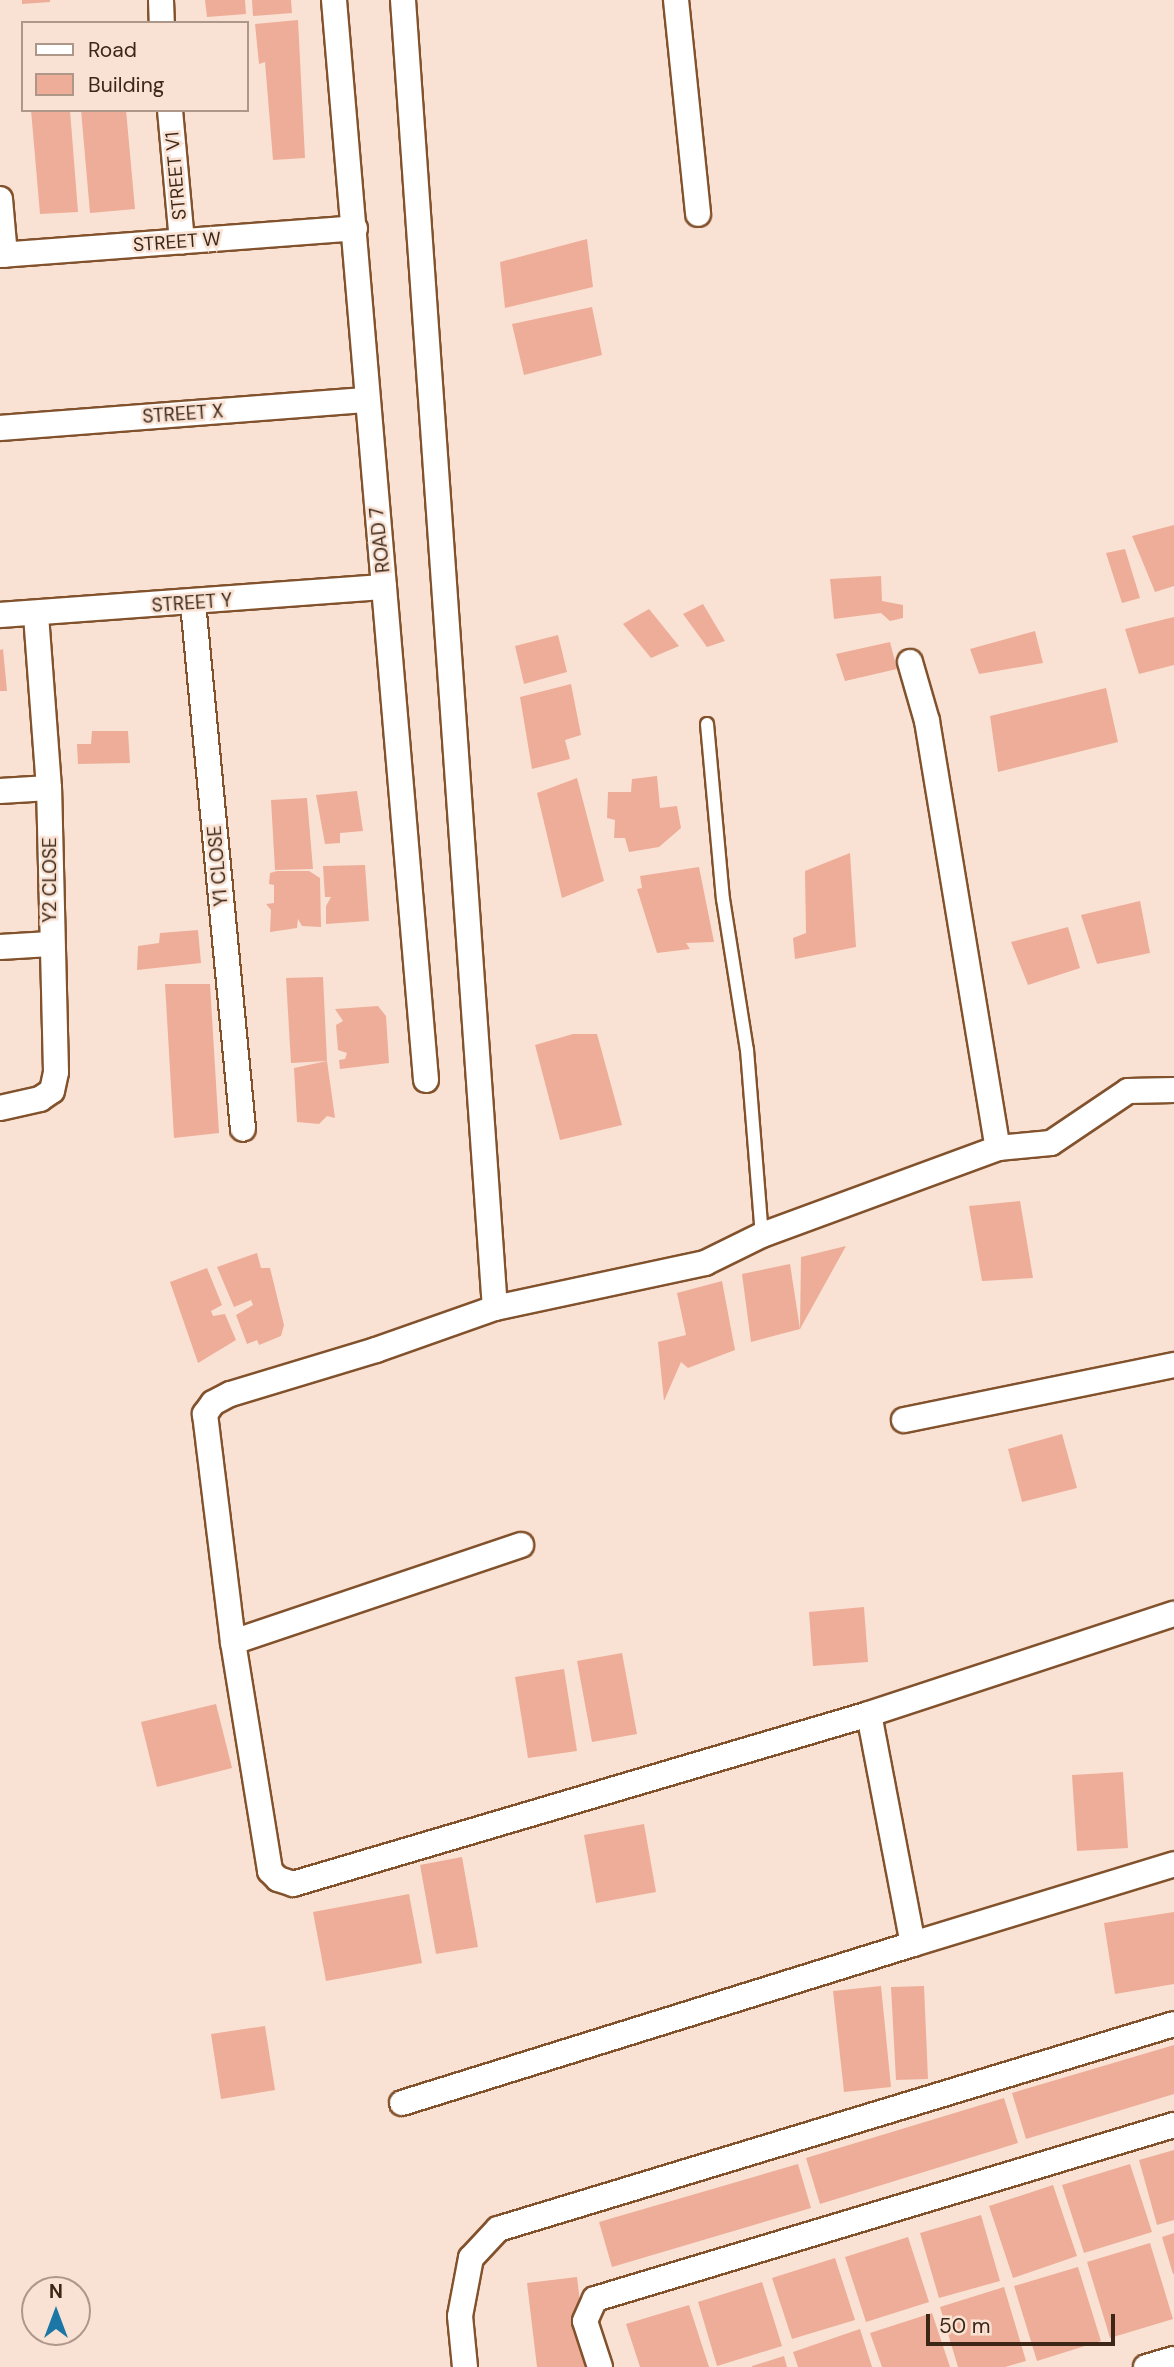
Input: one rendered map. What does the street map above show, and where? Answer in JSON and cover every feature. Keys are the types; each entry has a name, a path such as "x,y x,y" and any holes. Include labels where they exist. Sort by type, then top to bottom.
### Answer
{"street":[{"path":"160,0 163,21"},
{"name":"ROAD 7","path":"334,0 426,1080"},
{"path":"403,0 495,1308"},
{"path":"676,0 698,214"},
{"name":"STREET V1","path":"170,112 182,241"},
{"path":"0,199 2,255"},
{"name":"STREET W","path":"2,255 355,228"},
{"name":"STREET X","path":"0,428 366,400"},
{"name":"STREET Y","path":"0,615 384,587"},
{"name":"Y1 CLOSE","path":"193,603 243,1129"},
{"name":"Y2 CLOSE","path":"0,1108 40,1099 52,1091 56,1072 50,944 49,789 36,614"},
{"path":"909,662 927,721 998,1147"},
{"path":"0,791 49,789"},
{"path":"0,947 50,944"},
{"path":"1174,1090 1128,1091 1051,1143 998,1147 762,1236 705,1262 495,1308 213,1403 205,1414 233,1642 270,1871 293,1884 869,1714 1174,1614"},
{"path":"904,1420 1174,1365"},
{"path":"233,1642 521,1545"},
{"path":"869,1714 913,1944"},
{"path":"402,2103 1174,1864"},
{"path":"465,2367 460,2316 471,2258 498,2229 1174,2024"},
{"path":"600,2367 585,2320 595,2299 1174,2125"},
{"path":"1146,2367 1174,2359"}],"lane":[{"path":"707,724 723,899 747,1050 762,1236"}],"building":[{"path":"22,0 50,0 50,2 22,4"},
{"path":"205,0 245,0 246,14 207,17"},
{"path":"252,0 291,0 292,13 253,16"},
{"path":"298,20 305,158 273,160 265,62 259,64 255,24"},
{"path":"31,112 70,112 78,212 40,214"},
{"path":"81,112 126,112 135,209 90,213"},
{"path":"587,239 593,287 505,308 500,262"},
{"path":"592,307 602,355 524,375 512,324"},
{"path":"1174,525 1174,586 1155,592 1132,536"},
{"path":"1125,549 1140,598 1122,603 1106,553"},
{"path":"881,576 882,601 903,605 903,618 890,621 881,613 834,619 830,579"},
{"path":"703,604 725,641 707,647 683,614"},
{"path":"649,609 679,646 651,658 623,624"},
{"path":"1174,617 1174,665 1139,674 1125,629"},
{"path":"1035,631 1043,663 979,674 970,649"},
{"path":"558,635 567,672 524,684 515,646"},
{"path":"890,642 897,669 845,681 836,654"},
{"path":"3,649 7,691 0,691 0,650"},
{"path":"571,684 581,735 565,740 570,759 532,769 520,697"},
{"path":"1106,688 1118,742 998,772 990,716"},
{"path":"92,731 128,731 130,763 78,764 77,744 91,744"},
{"path":"657,776 660,808 677,806 681,828 659,847 629,852 625,838 614,838 615,820 607,818 608,792 631,792 632,779"},
{"path":"577,778 604,881 562,898 537,793"},
{"path":"357,791 363,831 340,833 340,843 325,844 316,795"},
{"path":"307,798 313,869 275,870 271,800"},
{"path":"850,853 856,947 795,959 793,938 806,933 805,871"},
{"path":"365,865 369,921 326,924 326,906 331,897 325,897 323,866"},
{"path":"699,867 714,942 686,943 690,949 657,953 637,889 642,888 640,876"},
{"path":"309,871 320,878 321,927 302,926 298,919 297,928 270,932 271,910 266,904 274,903 274,885 269,884 270,873"},
{"path":"1140,901 1150,953 1097,964 1081,915"},
{"path":"1068,927 1080,968 1028,985 1011,942"},
{"path":"198,930 201,963 137,970 138,946 159,943 160,933"},
{"path":"323,977 327,1061 291,1063 286,978"},
{"path":"165,984 210,984 219,1133 174,1138"},
{"path":"378,1006 386,1016 389,1063 340,1069 339,1060 345,1059 347,1053 338,1050 336,1025 343,1021 335,1009"},
{"path":"573,1034 597,1034 622,1125 560,1140 535,1045"},
{"path":"327,1061 335,1118 327,1116 319,1124 297,1122 294,1068"},
{"path":"1020,1201 1033,1278 982,1281 969,1206"},
{"path":"846,1246 800,1329 801,1257"},
{"path":"257,1253 261,1268 270,1268 284,1325 281,1336 259,1345 257,1340 247,1344 236,1315 253,1305 251,1300 234,1307 217,1267"},
{"path":"790,1264 800,1329 751,1342 742,1274"},
{"path":"207,1268 222,1305 211,1311 213,1316 225,1314 236,1340 198,1363 170,1282"},
{"path":"722,1281 735,1350 688,1368 681,1362 664,1401 658,1342 686,1335 677,1293"},
{"path":"1062,1434 1077,1488 1022,1502 1008,1449"},
{"path":"864,1607 868,1662 813,1666 809,1612"},
{"path":"622,1653 637,1734 592,1742 577,1661"},
{"path":"564,1669 577,1751 528,1758 515,1677"},
{"path":"216,1704 232,1768 157,1787 141,1722"},
{"path":"1123,1772 1128,1848 1077,1851 1072,1775"},
{"path":"644,1824 656,1892 596,1903 584,1835"},
{"path":"462,1857 478,1947 436,1954 420,1865"},
{"path":"409,1894 422,1963 326,1981 313,1912"},
{"path":"1174,1912 1174,1984 1115,1994 1104,1923"},
{"path":"881,1986 891,2087 844,2092 833,1991"},
{"path":"924,1986 928,2079 896,2080 891,1987"},
{"path":"265,2026 275,2090 221,2099 211,2034"},
{"path":"1174,2045 1174,2094 1026,2139 1012,2093"},
{"path":"1004,2098 1018,2143 820,2204 806,2158"},
{"path":"1174,2150 1174,2220 1157,2225 1139,2160"},
{"path":"798,2164 811,2208 612,2267 599,2222"},
{"path":"1130,2164 1152,2232 1084,2253 1062,2185"},
{"path":"1053,2185 1077,2256 1013,2278 989,2206"},
{"path":"981,2215 1000,2281 939,2298 920,2233"},
{"path":"1174,2233 1174,2274 1173,2274 1162,2237"},
{"path":"908,2237 929,2302 866,2322 845,2257"},
{"path":"1150,2243 1173,2319 1110,2338 1087,2262"},
{"path":"835,2258 855,2320 792,2339 772,2278"},
{"path":"1078,2267 1101,2341 1037,2361 1014,2286"},
{"path":"577,2277 588,2367 537,2367 527,2283"},
{"path":"762,2282 782,2346 717,2366 698,2302"},
{"path":"1004,2287 1026,2361 1005,2367 958,2367 940,2307"},
{"path":"689,2305 709,2367 640,2367 626,2324"},
{"path":"932,2313 950,2367 882,2367 870,2333"},
{"path":"860,2329 872,2367 798,2367 793,2352"},
{"path":"784,2356 787,2367 752,2367 752,2366"}]}
